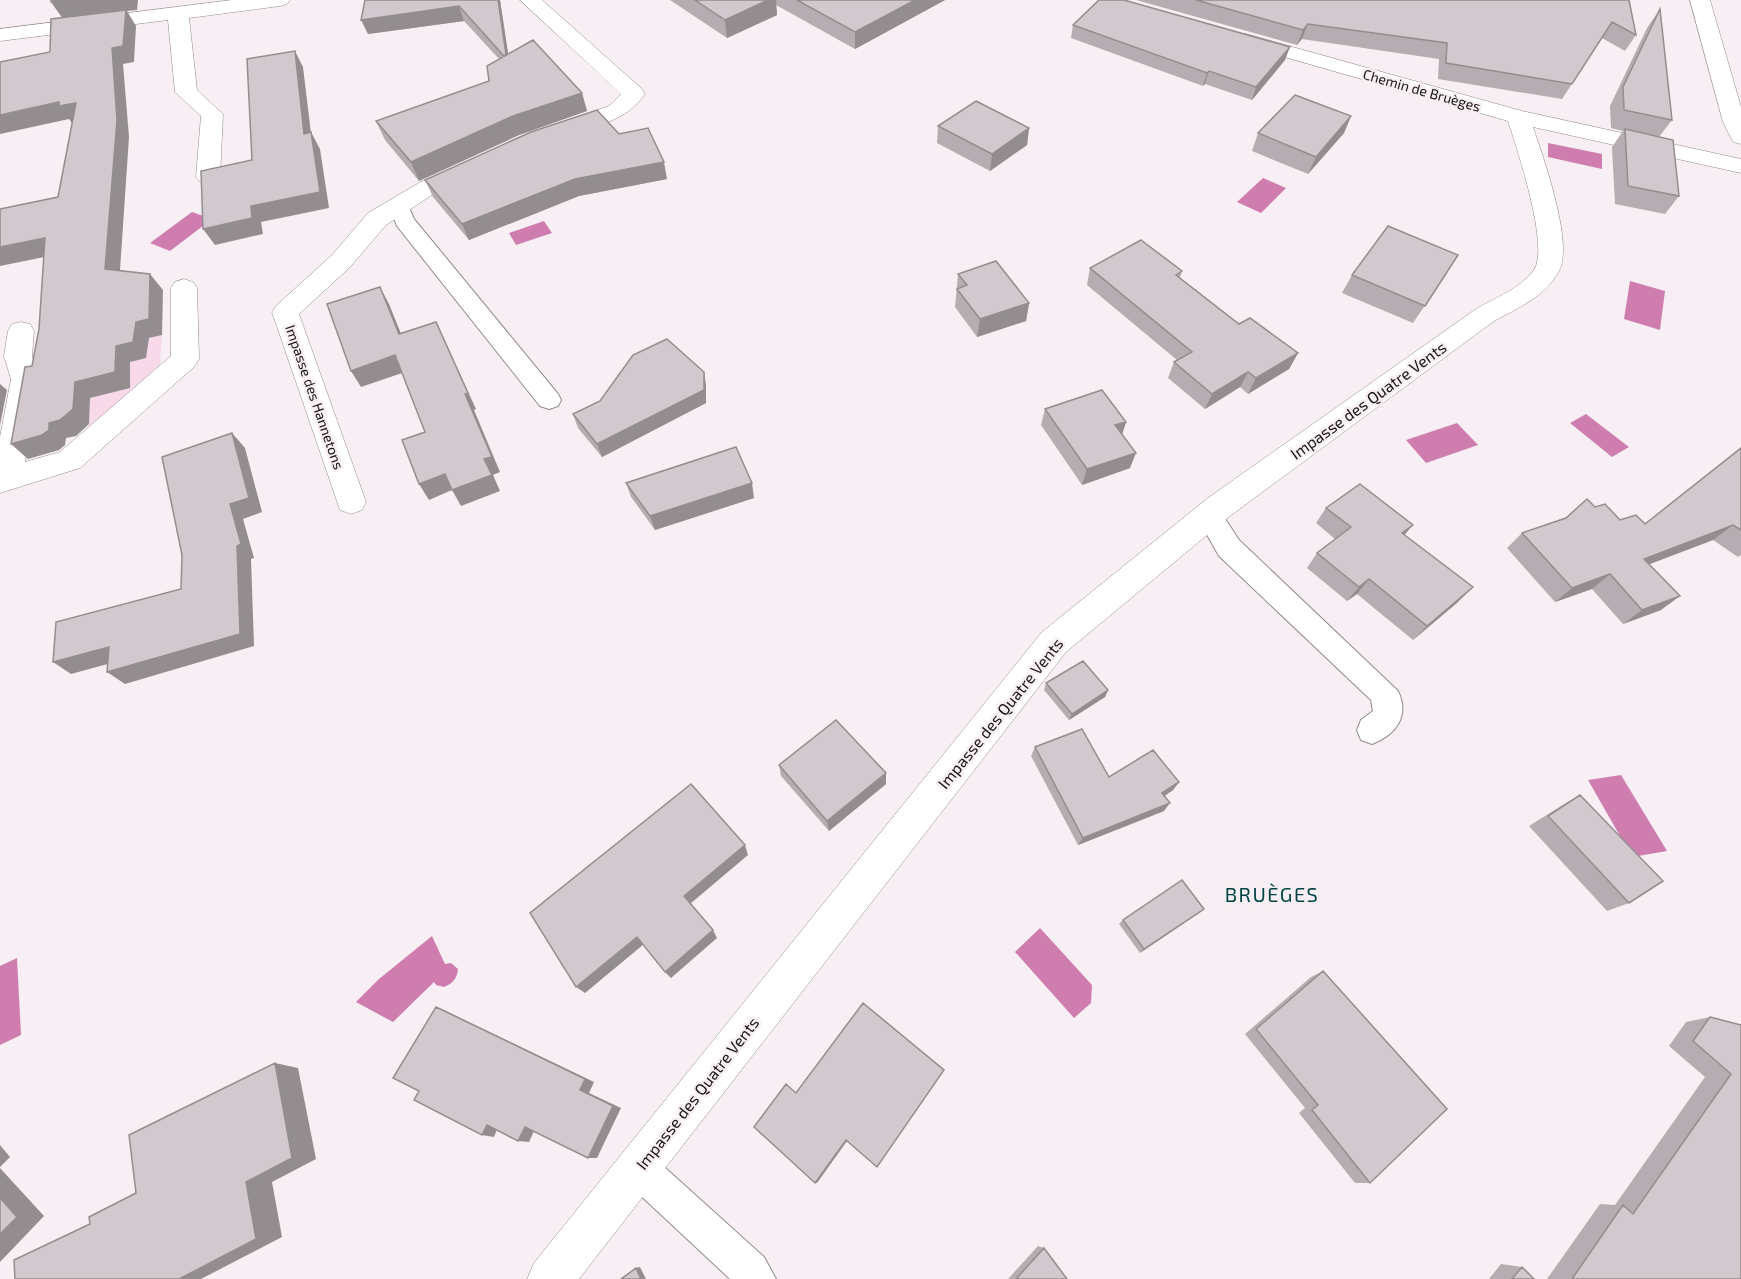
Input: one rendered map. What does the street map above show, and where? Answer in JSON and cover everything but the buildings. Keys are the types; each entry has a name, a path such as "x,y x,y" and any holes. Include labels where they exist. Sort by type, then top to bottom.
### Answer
{"street":[{"path":"0,35 280,0"},
{"path":"530,0 634,94 617,111 539,138"},
{"path":"1700,0 1734,122 1741,137"},
{"path":"178,13 186,92 212,114 208,177"},
{"name":"Chemin de Bruèges","path":"1221,32 1518,117 1741,166"},
{"name":"Impasse des Quatre Vents","path":"550,1279 1054,642 1209,515 1485,315 1530,290 1549,267 1551,245 1533,157 1518,117"},
{"name":"Impasse des Hannetons","path":"351,502 285,312 341,261 377,219 427,188 488,160"},
{"path":"21,331 18,356 25,379 4,479 70,460 185,359 184,288"}],"lane":[{"path":"399,205 404,221 549,400"},
{"path":"1209,515 1228,548 1388,700 1388,717 1372,730"},
{"path":"638,1168 756,1279"}],"shaded area":[{"path":"1548,143 1602,154 1602,169 1548,157"},
{"path":"1263,178 1286,188 1261,213 1237,202"},
{"path":"192,212 212,219 170,251 150,243"},
{"path":"544,221 552,233 516,245 509,233"},
{"path":"1630,281 1665,291 1660,330 1624,319"},
{"path":"162,335 160,364 88,432 90,398 129,388 130,362 147,339"},
{"path":"1586,414 1629,447 1612,457 1570,423"},
{"path":"1457,423 1478,445 1426,463 1406,440"},
{"path":"1621,775 1667,851 1632,857 1588,780"},
{"path":"1040,928 1092,985 1091,1003 1074,1018 1015,952"},
{"path":"432,936 445,964 451,963 458,969 456,978 452,982 444,987 434,982 393,1022 356,1002 379,979"},
{"path":"17,958 21,1035 0,1045 0,966"}],"district":[{"name":"BRUÈGES","path":"1272,894"}]}
